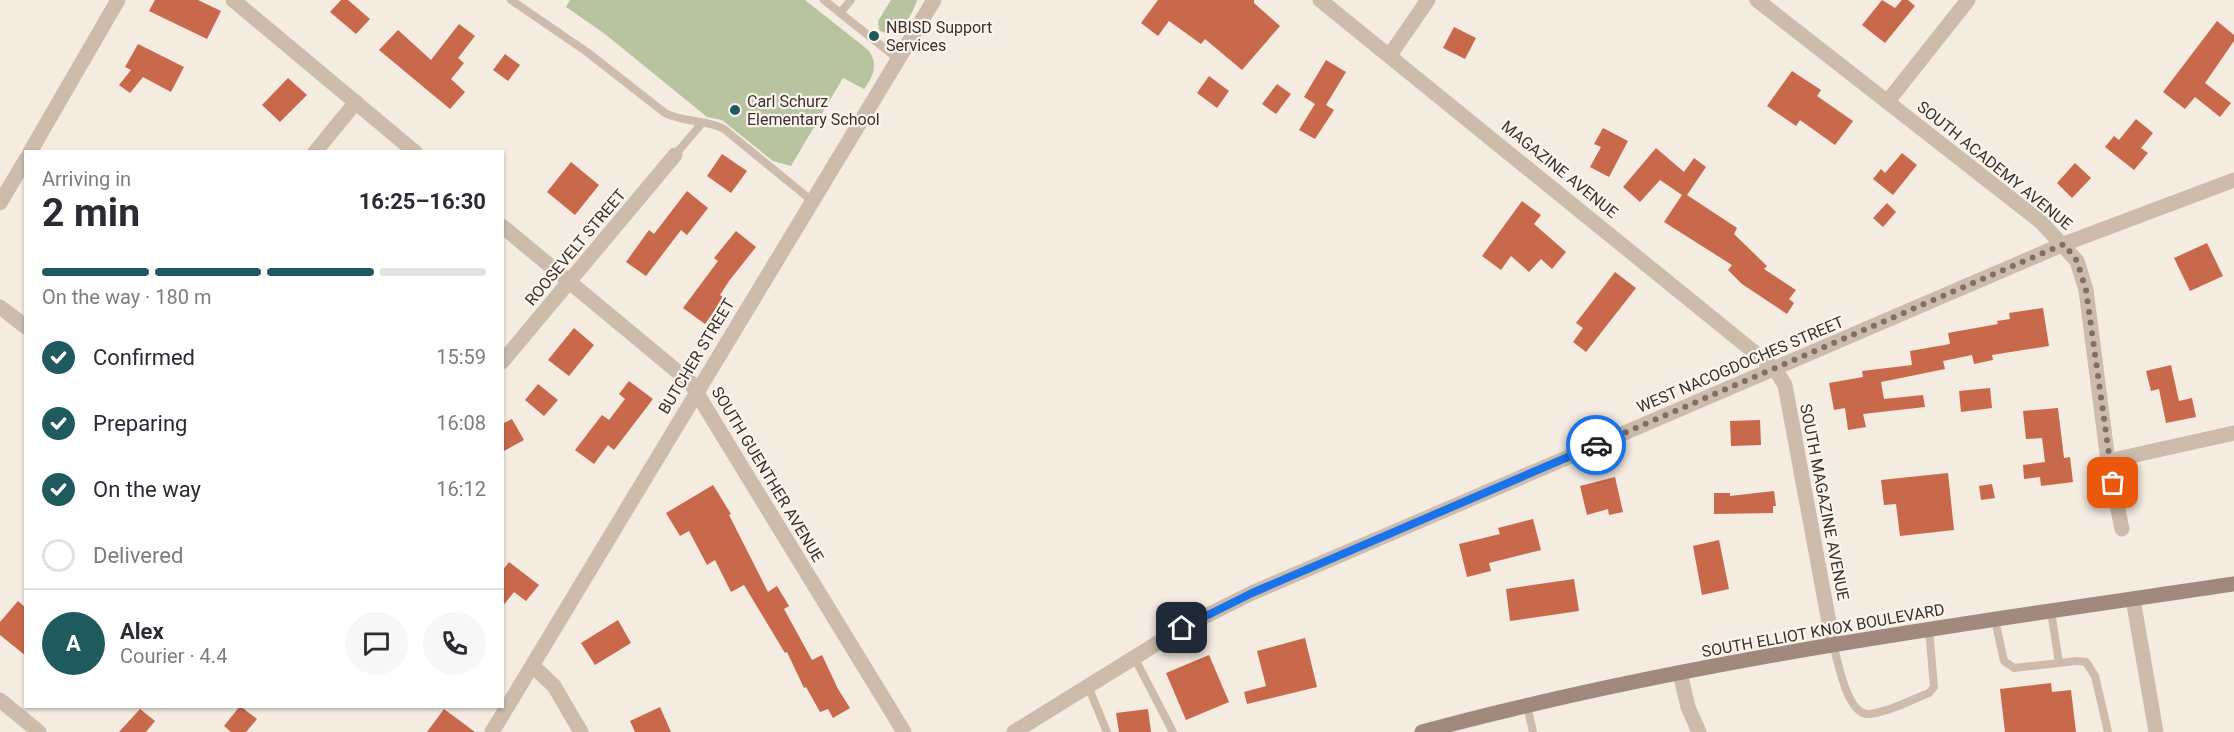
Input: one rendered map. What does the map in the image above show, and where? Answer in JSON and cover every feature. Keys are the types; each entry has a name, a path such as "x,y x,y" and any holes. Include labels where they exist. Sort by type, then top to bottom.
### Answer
{"main road":[{"name":"SOUTH ELLIOT KNOX BOULEVARD","path":"1422,732 1457,727 1527,705 1833,644 2234,584"}],"street":[{"path":"31,150 118,0"},
{"path":"233,0 413,150"},
{"name":"BUTCHER STREET","path":"504,701 532,666 811,200 934,0"},
{"name":"MAGAZINE AVENUE","path":"1320,0 1775,369"},
{"path":"1390,55 1428,0"},
{"name":"SOUTH ACADEMY AVENUE","path":"1757,0 2041,222 2064,244 2077,261 2086,290 2108,460 2122,529"},
{"path":"1888,102 1968,0"},
{"path":"317,150 356,102"},
{"name":"ROOSEVELT STREET","path":"504,360 675,155"},
{"path":"0,203 24,162"},
{"name":"WEST NACOGDOCHES STREET","path":"1014,732 1182,628 1252,593 2064,244 2234,180"},
{"name":"SOUTH GUENTHER AVENUE","path":"504,228 683,374 696,391 904,732"},
{"path":"0,307 24,325"},
{"name":"SOUTH MAGAZINE AVENUE","path":"1775,369 1785,386 1833,644"},
{"path":"2108,460 2234,434"},
{"path":"2133,599 2154,731"},
{"path":"532,666 554,686 581,732"},
{"path":"1680,673 1688,707 1699,732"},
{"path":"0,700 39,732"},
{"name":"BUTCHER STREET","path":"492,732 496,711"}],"lane":[{"path":"511,0 587,52 665,113 679,119 724,129 811,200"},
{"path":"824,0 898,59"},
{"path":"840,13 850,0"},
{"path":"675,155 702,123"},
{"path":"2051,611 2059,663"},
{"path":"1995,620 2004,661 2008,666 2014,668 2086,662 2092,668 2108,732"},
{"path":"1833,644 1851,703 1860,713 1870,714 1929,693 1934,687 1929,629"},
{"path":"1134,657 1173,732"},
{"path":"1088,686 1107,732"},
{"path":"1527,705 1533,732"}],"green space":[{"name":"Carl Schurz Elementary School","path":"570,0 805,0 867,49 873,59 874,69 864,89 843,78 791,166 773,161 722,120 707,117 605,34 566,7"},
{"path":"891,0 917,0 903,26 892,33 886,33 879,30 878,21"}],"building":[{"path":"155,0 198,0 221,11 207,39 149,11"},
{"path":"341,0 348,0 370,19 356,34 330,12"},
{"path":"1158,0 1254,0 1254,3 1280,26 1242,70 1205,39 1201,44 1169,21 1158,36 1141,23"},
{"path":"1882,0 1895,8 1902,0 1908,0 1915,6 1885,43 1862,25"},
{"path":"2217,21 2234,35 2234,41 2205,83 2231,103 2220,117 2195,97 2185,109 2163,92"},
{"path":"459,24 475,36 458,58 464,63 451,79 465,92 450,109 379,50 398,30 431,60"},
{"path":"1454,27 1476,38 1465,59 1443,48"},
{"path":"138,44 184,67 171,92 143,77 130,93 119,85 131,70 125,67"},
{"path":"505,54 520,65 508,81 493,70"},
{"path":"1326,60 1346,72 1326,105 1334,110 1315,139 1299,130 1315,104 1304,97"},
{"path":"1792,71 1821,90 1817,96 1853,121 1835,145 1800,120 1796,126 1767,106"},
{"path":"1209,76 1229,91 1217,108 1197,93"},
{"path":"288,78 307,95 280,122 262,105"},
{"path":"1277,84 1291,94 1276,114 1262,104"},
{"path":"2136,119 2153,133 2141,148 2148,153 2134,170 2105,147 2114,136 2119,140"},
{"path":"1603,128 1628,141 1609,177 1590,167 1601,147 1594,144"},
{"path":"1656,148 1684,172 1694,158 1706,167 1687,195 1737,228 1734,234 1767,266 1764,269 1796,290 1789,299 1794,303 1787,314 1742,284 1728,270 1732,265 1664,222 1682,195 1660,180 1640,202 1623,187"},
{"path":"1902,153 1917,165 1893,195 1873,179 1881,169 1885,173"},
{"path":"722,154 747,171 731,193 707,176"},
{"path":"571,162 599,185 575,215 547,192"},
{"path":"2075,163 2091,178 2072,198 2057,183"},
{"path":"687,191 708,208 687,235 681,230 646,276 626,262 649,230 654,234"},
{"path":"1522,201 1541,215 1534,224 1566,252 1552,269 1541,259 1529,272 1511,256 1501,270 1482,256"},
{"path":"1887,203 1896,212 1883,227 1873,218"},
{"path":"736,231 756,247 729,281 720,295 724,298 705,324 683,308 718,261 714,258"},
{"path":"2207,243 2223,276 2190,291 2174,258"},
{"path":"1615,272 1636,288 1586,352 1573,342 1583,328 1576,323"},
{"path":"2043,308 2049,346 1992,355 1993,360 1974,364 1972,355 1943,361 1945,369 1881,382 1884,399 1923,395 1925,407 1863,414 1866,427 1848,430 1845,408 1834,410 1829,383 1863,377 1862,371 1912,365 1910,351 1950,344 1948,333 1998,324 1997,321 2010,319 2009,313"},
{"path":"574,328 594,345 569,376 548,360"},
{"path":"2171,365 2179,401 2192,398 2196,417 2166,423 2159,389 2151,391 2146,371"},
{"path":"629,381 653,399 614,450 608,445 594,464 575,450 602,415 609,420 625,399 619,394"},
{"path":"538,384 558,400 544,416 525,400"},
{"path":"1990,388 1992,408 1961,412 1959,391"},
{"path":"2058,408 2064,458 2070,457 2073,482 2041,486 2040,477 2024,479 2023,465 2045,462 2042,438 2026,439 2023,411"},
{"path":"512,419 524,440 504,451 504,423"},
{"path":"1760,420 1761,445 1731,446 1730,421"},
{"path":"1948,473 1954,530 1900,536 1896,504 1884,505 1881,480"},
{"path":"1615,477 1623,512 1609,515 1608,509 1587,515 1580,486"},
{"path":"1992,484 1995,498 1981,500 1979,486"},
{"path":"713,485 731,514 729,515 768,592 777,586 789,606 784,609 812,660 822,655 850,708 833,718 828,709 820,712 806,687 804,688 787,652 785,653 744,585 731,592 715,560 707,565 689,531 680,536 666,513"},
{"path":"1774,491 1776,506 1773,506 1773,513 1714,514 1714,493 1730,493 1730,496"},
{"path":"1533,519 1541,550 1489,563 1491,571 1467,577 1459,544 1500,534 1498,528"},
{"path":"1719,540 1729,589 1702,595 1693,546"},
{"path":"509,562 539,585 526,601 514,592 504,604 504,568"},
{"path":"1574,579 1579,611 1510,621 1506,589"},
{"path":"18,601 24,606 24,654 0,635 0,622"},
{"path":"618,620 631,643 595,665 581,643"},
{"path":"1305,638 1317,687 1247,704 1244,692 1266,686 1257,651"},
{"path":"1209,655 1229,702 1186,720 1166,673"},
{"path":"2051,683 2052,692 2071,690 2076,732 2005,732 2000,689"},
{"path":"660,707 671,732 635,732 630,721"},
{"path":"238,708 243,708 257,719 246,732 231,732 224,726"},
{"path":"140,709 155,721 146,732 119,732"},
{"path":"444,709 475,732 427,732"},
{"path":"1148,709 1151,732 1119,732 1116,713"}],"way so far":[{"path":"1596,445 2064,244 2077,261 2086,290 2113,483"}],"place":[{"name":"NBISD Support Services","path":"874,36"},
{"name":"Carl Schurz Elementary School","path":"735,110"}],"route":[{"path":"1182,628 1252,593 1596,445"}]}
